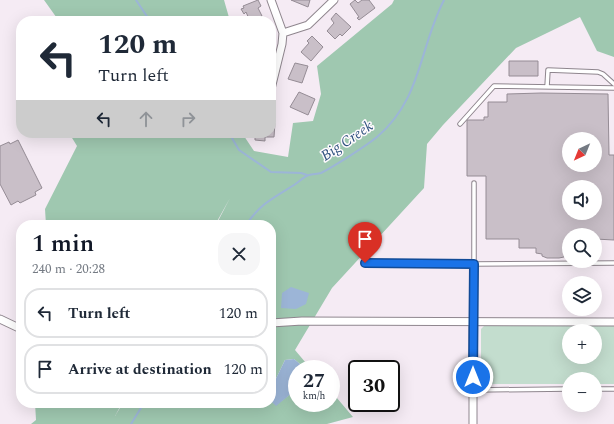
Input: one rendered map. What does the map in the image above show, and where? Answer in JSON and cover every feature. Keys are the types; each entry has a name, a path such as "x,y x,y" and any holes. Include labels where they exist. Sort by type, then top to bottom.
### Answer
{"street":[{"path":"271,0 283,33 276,69"},
{"path":"283,33 308,25 334,0"},
{"path":"0,319 16,327"},
{"path":"276,323 302,321 614,322"},
{"path":"473,322 473,424"}],"lane":[{"path":"547,87 548,70 598,72 603,74 614,84"},
{"path":"460,124 494,86 614,88"},
{"path":"473,322 474,183"},
{"path":"365,263 614,263"},
{"path":"602,389 614,389"},
{"path":"473,390 562,390"}],"green space":[{"path":"44,0 224,0 229,16 55,16"},
{"path":"394,0 614,0 614,57 597,51 580,17 516,48 443,125 427,144 424,188 332,288 295,350 303,360 285,360 276,379 276,220 219,220 230,198 218,220 46,220 45,209 77,146 72,138 245,138 254,151 288,157 293,123 313,121 321,94 317,66 392,4"},
{"path":"485,325 562,325 562,364 602,364 602,325 614,325 614,384 602,384 602,372 562,372 562,384 486,384 481,382 481,329"},
{"path":"288,396 288,412 340,412 340,402 353,417 327,424 31,424 36,420 35,408 119,408 115,416 120,408 276,408 276,405"}],"water":[{"path":"291,287 309,293 306,304 296,309 281,308 282,293"},
{"path":"294,359 295,360 288,360 288,396 276,406 276,379 285,360"}],"building":[{"path":"258,0 261,6 258,8 262,16 248,16 246,12 244,14 241,9 244,8 243,6"},
{"path":"291,0 310,0 308,7"},
{"path":"355,0 358,3 362,0 369,0 375,8 359,20 357,18 359,17 350,4"},
{"path":"336,13 351,27 342,36 340,34 335,39 327,31 334,23 331,19"},
{"path":"312,36 323,47 311,61 301,52 309,43 307,41"},
{"path":"509,61 538,61 538,76 509,76"},
{"path":"295,63 308,66 302,83 288,79"},
{"path":"299,92 315,99 308,115 290,107"},
{"path":"507,94 608,94 609,155 614,155 614,240 602,239 602,228 562,228 562,257 547,258 542,256 542,254 536,253 536,248 519,248 519,239 486,239 486,176 467,176 467,120 484,120 484,117 488,117 488,102 507,102"},
{"path":"255,138 265,138 265,141 255,140"},
{"path":"18,140 42,188 35,192 36,195 20,203 18,201 11,205 0,184 0,146 9,142 10,144"}],"waterway":[{"path":"136,0 147,16"},
{"name":"Big Creek","path":"250,220 256,212 273,198 303,178 321,173 365,146 377,137 392,122 403,106 411,90 429,36 444,0"},
{"path":"232,138 239,150 271,172 301,173 307,175"},
{"name":"Big Creek","path":"131,424 141,408"}],"route":[{"path":"365,263 474,264 473,377"}]}
